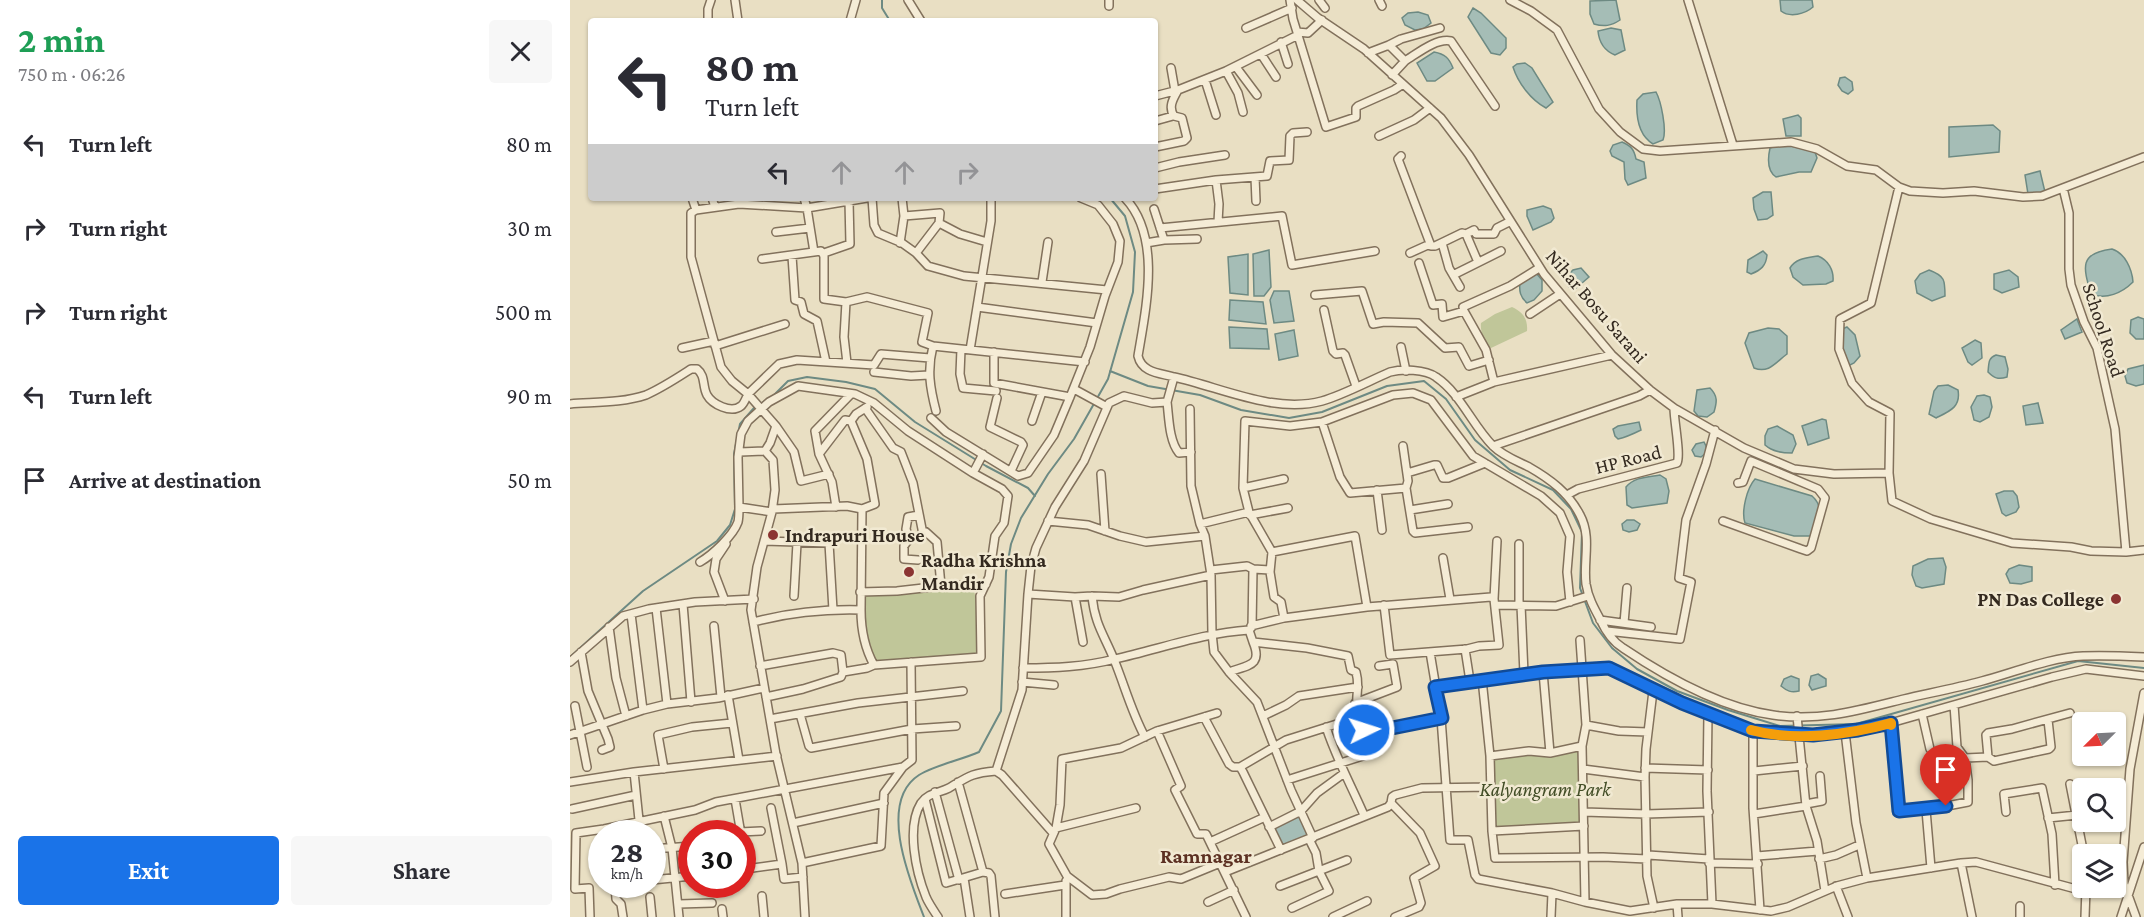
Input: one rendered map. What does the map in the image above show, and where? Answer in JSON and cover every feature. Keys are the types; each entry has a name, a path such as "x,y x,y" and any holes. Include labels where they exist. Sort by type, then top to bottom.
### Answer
{"street":[{"path":"708,18 711,0"},
{"path":"735,0 738,18"},
{"path":"851,18 856,0"},
{"path":"908,0 919,18"},
{"path":"1290,0 1327,128 1356,117 1357,106 1392,91 1402,84"},
{"name":"Nihar Bosu Sarani","path":"1297,0 1368,53 1441,118 1468,155 1539,268 1612,355 1650,390 1674,408 1744,448 1801,471 1834,474 1889,474"},
{"path":"1319,0 1325,8"},
{"path":"1510,0 1531,11 1557,30 1599,109 1632,143 1643,149 1660,151 1787,142 1807,145 1847,166 1876,170 1899,187 1910,191 1943,194 1974,191 2037,198 2144,157"},
{"path":"1688,0 1733,145"},
{"path":"1246,28 1292,8"},
{"path":"1158,95 1236,67 1298,33 1308,33 1322,20"},
{"path":"1368,53 1401,39 1440,28"},
{"path":"1392,75 1405,61 1433,45 1446,40 1451,41 1495,106"},
{"path":"1281,42 1288,64"},
{"path":"1389,45 1405,61"},
{"path":"1261,54 1276,77"},
{"path":"1236,67 1257,95"},
{"path":"1171,68 1177,90 1172,101 1173,116"},
{"path":"1226,71 1238,93 1243,112"},
{"path":"1205,80 1216,115"},
{"path":"1379,136 1414,120 1430,108"},
{"path":"1158,120 1173,116 1182,118 1187,138 1184,141 1158,146"},
{"path":"1158,189 1216,180 1267,176 1270,161 1289,160 1290,136 1293,133 1307,132"},
{"path":"1158,167 1225,155"},
{"path":"1401,156 1398,159 1433,247 1462,233 1466,234 1474,230 1477,234 1494,234 1497,228 1509,222"},
{"path":"1255,177 1256,201"},
{"path":"1216,180 1219,204 1218,222"},
{"path":"1899,187 1871,303 1840,319 1839,349 1852,382 1860,393 1869,402 1891,414 1889,474 1892,501 1909,510 1961,529 2012,543 2072,546 2091,551 2144,550"},
{"name":"School Road","path":"2063,188 2069,213 2071,285 2084,322 2097,348 2115,429 2126,552"},
{"path":"693,201 696,210"},
{"path":"713,201 715,207"},
{"path":"762,259 813,252 824,253 850,244 849,201 807,208 738,201 696,210 691,213 690,218 691,257 721,367 776,426 794,452 801,481 829,474"},
{"path":"805,201 813,252"},
{"path":"870,201 876,230 881,235 916,253 928,266 982,278 1107,290"},
{"path":"900,243 904,216 902,201"},
{"path":"970,350 991,220 991,201"},
{"path":"931,418 980,459 1018,476 1028,473 1054,435 1074,389 1118,262 1120,241 1113,224 1098,205 1088,201"},
{"path":"1131,201 1146,243 1148,282 1138,356 1141,365 1146,369 1205,384 1248,399 1303,404 1322,401 1390,372 1406,371 1435,376 1456,397 1493,446 1509,458 1549,479 1567,495 1580,514 1586,531 1587,596 1607,632 1620,646 1638,658 1706,694 1749,710 1773,715 1798,726 1845,732 1891,723 2086,669 2144,676"},
{"path":"1154,209 1164,240"},
{"path":"904,216 940,213 939,223 916,253"},
{"path":"1160,228 1282,216 1292,265 1375,251"},
{"path":"939,223 960,234 987,242"},
{"path":"776,232 810,228"},
{"path":"1466,234 1479,262"},
{"path":"1146,243 1197,239"},
{"path":"1042,282 1048,242"},
{"path":"1442,243 1449,268 1460,287"},
{"path":"1410,253 1430,244"},
{"path":"1453,275 1501,251"},
{"path":"824,253 824,299 846,302 867,297 928,313 922,342 933,346 1085,362"},
{"path":"792,256 795,300 801,302 804,314 816,320 826,362"},
{"path":"1419,263 1432,305 1442,304 1443,317 1464,311"},
{"path":"1494,382 1486,350 1464,311 1464,306 1510,286 1539,268"},
{"path":"1316,295 1362,291 1373,324 1418,323 1445,348 1459,347 1470,367 1489,360"},
{"path":"1530,314 1560,294"},
{"path":"846,302 844,337 847,363"},
{"path":"977,307 1097,323"},
{"path":"1324,310 1333,351 1336,354 1345,355 1356,386"},
{"path":"682,348 714,343 785,324"},
{"path":"933,346 929,375 936,411"},
{"path":"1401,346 1406,371"},
{"path":"961,349 960,375 963,388 997,394 990,428 1021,442 1023,446 1011,471"},
{"path":"994,352 994,383 1070,397"},
{"path":"570,404 626,400 643,396 692,369 697,369 701,372 707,395 720,406 732,410 742,406 748,394 779,363 797,360 874,365 881,354 930,358"},
{"path":"1456,397 1494,382 1612,355"},
{"path":"874,372 911,376 929,375"},
{"path":"1174,376 1168,399 1176,450 1179,453 1191,452"},
{"path":"700,562 722,544 738,522 738,457 741,434 748,421 780,395 798,387 851,394 874,403 908,431 1002,489 1008,496 1004,523 995,536 987,584 980,597 981,657 874,665 843,672"},
{"path":"1074,389 1103,405"},
{"path":"1493,446 1639,396 1650,390"},
{"path":"1032,421 1042,392"},
{"path":"836,507 829,474 819,454 815,431 851,394"},
{"path":"1284,618 1281,602 1274,597 1270,570 1272,552 1250,513 1243,488 1245,421 1290,426 1322,422 1393,394 1420,394 1434,402 1471,454 1538,494 1562,515 1570,536 1567,572 1573,601"},
{"path":"996,771 1022,690 1028,594 1033,557 1048,521 1084,461 1103,405 1124,396 1152,403 1168,399"},
{"path":"851,421 856,414 874,403"},
{"path":"866,408 893,448 901,452 914,483 923,534 926,532 937,542 941,586"},
{"name":"HP Road","path":"1567,495 1578,489 1677,463 1679,456 1674,426 1674,408"},
{"path":"1190,409 1192,495 1205,536 1211,572 1214,652 1257,702 1301,811 1316,853 1319,871 1329,891 1292,908"},
{"path":"819,454 843,422 851,421"},
{"path":"739,507 772,510 836,507 861,509 872,506 875,501 867,459 851,421"},
{"path":"1322,422 1340,477 1348,491 1352,493 1406,488"},
{"path":"765,451 776,426"},
{"path":"1607,632 1680,639 1690,582 1679,578 1685,526 1715,430"},
{"path":"1403,446 1408,481 1406,488 1413,531 1415,533 1468,527"},
{"path":"740,452 765,451"},
{"path":"765,451 773,460 775,490 751,610 777,756 802,862 805,917"},
{"path":"973,473 980,459"},
{"path":"1723,520 1807,551 1810,548 1826,498 1818,489 1751,461 1743,482 1738,483"},
{"path":"1407,473 1437,465 1443,478 1448,478 1485,463"},
{"path":"1101,474 1105,531"},
{"path":"1243,488 1284,480"},
{"path":"1377,490 1382,530"},
{"path":"1410,510 1448,504"},
{"path":"1200,524 1250,513 1288,508"},
{"path":"861,509 861,629 866,650 874,665"},
{"path":"918,560 904,559 904,546 909,539 906,529 908,517 919,515"},
{"path":"1048,521 1088,525 1146,542 1205,536"},
{"path":"725,601 714,572 716,559 740,525"},
{"path":"1272,552 1355,536 1367,607"},
{"path":"764,541 829,543 834,610"},
{"path":"1384,605 1390,655 1499,645 1495,602 1497,541"},
{"path":"794,596 797,543"},
{"path":"1519,544 1524,674"},
{"path":"1443,558 1450,598"},
{"path":"1028,594 1119,597 1211,572 1247,566 1253,569 1270,570"},
{"path":"1229,672 1253,663 1257,659 1258,653 1250,628 1253,569"},
{"path":"860,592 987,584"},
{"path":"1624,623 1627,588"},
{"path":"1092,596 1098,627 1114,660 1134,716 1145,737"},
{"path":"1023,668 1062,668 1114,660 1212,633 1250,628 1284,618 1367,607 1487,596 1495,602 1556,606 1587,596"},
{"path":"1075,597 1083,642"},
{"path":"570,662 623,616 683,604 754,598"},
{"path":"683,604 691,702"},
{"path":"656,608 667,704"},
{"path":"753,622 834,610 861,610"},
{"path":"631,614 643,710"},
{"path":"1600,620 1651,627"},
{"path":"714,626 725,696 739,760"},
{"path":"609,627 616,678 626,716"},
{"path":"1580,640 1586,725 1582,746 1585,902"},
{"path":"1253,642 1348,656 1351,669 1357,673 1358,687 1355,703 1358,718 1364,730 1372,732 1442,718"},
{"path":"1464,649 1470,681"},
{"path":"581,652 588,690 610,747 602,750"},
{"path":"760,666 832,652 841,655 843,672 839,678 766,697"},
{"path":"1430,652 1442,718 1450,840 1468,840 1476,878 1552,892 1585,902 1630,911 1677,904 1712,904 1779,910 1836,886 1867,878 1962,862 1976,862 2055,885 2072,887"},
{"path":"1435,687 1524,674 1611,668 1653,691 1753,731 1798,726 2075,657 2144,657"},
{"path":"802,862 881,846 884,793 903,767 912,760 910,662"},
{"path":"1355,703 1397,687 1393,664 1378,666"},
{"path":"1543,672 1550,753"},
{"path":"1482,679 1490,756 1495,858 1647,857 1709,861 1757,860 1836,855 1859,845"},
{"path":"1022,682 1054,685"},
{"path":"1263,716 1299,696 1358,687"},
{"path":"570,735 667,704 691,702 764,688"},
{"path":"770,719 911,696 963,691"},
{"path":"1653,691 1645,768 1647,857 1648,881 1662,917"},
{"path":"2124,844 2132,756 2144,693"},
{"path":"1891,723 1898,809 1901,812 1926,810 1968,802 1965,758 1957,747 1954,705"},
{"path":"575,706 586,768"},
{"path":"1217,713 1157,731 1121,748 1062,759 1060,805 1050,844 1051,850 1067,876 1092,895 1107,894 1169,877 1181,879 1220,863"},
{"path":"1988,757 1986,735 1988,733 2070,713"},
{"path":"800,714 811,748 912,729 956,726"},
{"path":"1708,714 1709,861 1712,904"},
{"path":"1922,714 1930,749"},
{"path":"1204,717 1231,767 1239,767 1286,740 1358,718"},
{"path":"1965,758 1988,757 1994,761 2049,749 2051,747 2048,720"},
{"path":"664,769 658,735 692,727 732,723"},
{"path":"1586,725 1618,731 1648,732"},
{"path":"1798,726 1806,805 1819,855 1825,891"},
{"path":"1326,727 1338,763 1364,815"},
{"path":"1157,731 1181,786 1174,790 1197,834 1199,836 1206,833 1246,917"},
{"path":"1753,731 1754,814 1760,910"},
{"path":"1845,732 1859,845 1867,878"},
{"path":"1490,756 1529,751 1550,753 1582,746"},
{"path":"1287,780 1369,754"},
{"path":"570,782 634,772 777,756"},
{"path":"1754,771 1803,766"},
{"path":"634,772 639,820 694,810 716,802 903,767"},
{"path":"1239,767 1281,850"},
{"path":"1645,768 1708,770"},
{"path":"1583,769 1645,777"},
{"path":"938,917 927,900 914,857 915,817 925,799 935,792 947,789 966,776 996,771 1054,833"},
{"path":"1269,827 1301,811 1317,793 1343,774"},
{"path":"1754,814 1822,801 1820,776"},
{"path":"957,782 983,872"},
{"path":"2070,784 2072,793"},
{"path":"1225,872 1388,807 1392,796 1395,795 1422,788 1491,786"},
{"path":"2006,812 2004,794 2040,787 2043,789 2052,834 2055,885"},
{"path":"935,792 962,879 970,917"},
{"path":"572,809 636,795"},
{"path":"735,799 738,820"},
{"path":"925,799 946,883 983,872 989,873 995,917"},
{"path":"792,823 884,803"},
{"path":"1391,803 1420,833 1435,866 1414,878 1421,905 1395,917"},
{"path":"771,808 784,879 802,877"},
{"path":"1054,833 1136,808"},
{"path":"1926,810 1931,868"},
{"path":"1584,812 1646,814 1708,812"},
{"path":"664,816 672,848 679,917"},
{"path":"2048,818 2072,816"},
{"path":"1210,842 1265,817"},
{"path":"1492,831 1584,826"},
{"path":"588,831 576,833 575,889 588,888"},
{"path":"756,831 761,831"},
{"path":"666,848 678,847"},
{"path":"2121,917 2144,847"},
{"path":"1280,886 1347,860"},
{"path":"1962,862 1972,917"},
{"path":"756,868 782,864"},
{"path":"1066,917 1067,876"},
{"path":"666,878 676,878"},
{"path":"1005,894 1065,885"},
{"path":"1836,886 1848,917"},
{"path":"2126,888 2136,917"},
{"path":"1208,902 1234,890"},
{"path":"1551,917 1552,892"},
{"path":"762,896 764,917"},
{"path":"589,898 590,917"},
{"path":"616,898 621,904 623,917"},
{"path":"650,898 652,917"},
{"path":"2085,917 2086,898"},
{"path":"1333,917 1367,901"},
{"path":"679,904 711,903"},
{"path":"1677,904 1678,917"},
{"path":"2020,906 2020,917"}],"green space":[{"path":"1512,307 1524,316 1527,331 1491,348 1483,337 1481,323"},
{"path":"973,584 979,619 978,655 874,664 866,649 862,591"},
{"name":"Kalyangram Park","path":"1580,749 1584,824 1494,828 1493,758"}],"water":[{"path":"1616,0 1620,20 1614,24 1594,24 1590,14 1590,1"},
{"path":"1780,0 1812,0 1813,7 1806,12 1793,15 1781,11"},
{"path":"1473,8 1506,38 1506,48 1500,55 1491,53 1468,17"},
{"path":"1418,12 1428,15 1431,23 1423,29 1415,30 1405,25 1402,18 1408,13"},
{"path":"1611,28 1621,30 1625,50 1615,55 1603,46 1598,31"},
{"path":"1434,52 1446,57 1453,68 1435,81 1427,81 1417,63"},
{"path":"1525,63 1532,68 1553,102 1546,108 1530,96 1515,73 1513,67"},
{"path":"1845,77 1852,82 1853,90 1848,94 1838,85 1840,78"},
{"path":"1656,92 1663,116 1664,135 1663,140 1653,144 1644,136 1639,125 1637,100 1643,94"},
{"path":"1798,115 1801,118 1801,136 1786,136 1783,119"},
{"path":"1993,125 2000,131 1999,152 1949,157 1949,127"},
{"path":"1622,142 1632,148 1636,159 1644,162 1646,178 1628,185 1625,179 1624,162 1612,156 1610,151 1613,145"},
{"path":"1783,144 1815,152 1817,158 1811,172 1776,177 1773,174 1769,164 1770,148"},
{"path":"2040,171 2045,192 2037,195 2028,194 2025,175"},
{"path":"1763,192 1771,192 1773,215 1767,219 1758,220 1753,198"},
{"path":"1543,206 1551,209 1554,218 1551,222 1533,230 1527,210"},
{"path":"2112,249 2121,254 2127,262 2133,282 2108,296 2091,294 2086,276 2086,263 2094,254"},
{"path":"1269,250 1271,287 1264,296 1254,296 1253,254"},
{"path":"1763,251 1767,255 1762,267 1751,274 1747,272 1748,260"},
{"path":"1248,254 1248,295 1230,293 1228,257"},
{"path":"1818,256 1830,266 1833,281 1826,284 1803,285 1793,277 1790,268 1792,265 1799,260"},
{"path":"1581,268 1589,277 1575,289 1569,287 1564,279 1573,270"},
{"path":"1929,270 1943,279 1945,286 1945,296 1932,301 1917,293 1915,281 1920,274"},
{"path":"2009,270 2018,277 2019,287 2002,293 1994,289 1994,274"},
{"path":"1536,273 1542,280 1542,291 1534,300 1527,303 1520,294 1520,282"},
{"path":"1274,291 1289,291 1294,321 1274,323 1270,300"},
{"path":"1230,300 1263,302 1266,324 1229,320"},
{"path":"2138,317 2144,319 2144,339 2136,339 2130,333 2131,320"},
{"path":"2077,319 2082,332 2065,339 2061,330"},
{"path":"1229,327 1267,329 1269,349 1230,348"},
{"path":"1847,327 1855,335 1860,356 1848,366 1840,346 1842,329"},
{"path":"1768,328 1779,329 1787,336 1787,354 1768,368 1754,368 1745,343 1749,333"},
{"path":"1294,330 1298,356 1279,360 1275,334"},
{"path":"1975,340 1981,343 1982,358 1972,365 1968,362 1962,348"},
{"path":"1996,355 2005,357 2007,377 1996,378 1988,372 1990,359"},
{"path":"2144,365 2144,384 2136,386 2127,383 2125,376 2128,369"},
{"path":"1948,385 1958,390 1958,401 1950,411 1936,418 1929,414 1934,391 1938,386"},
{"path":"1710,388 1716,399 1714,412 1707,417 1698,416 1694,411 1697,390"},
{"path":"1977,396 1990,397 1992,407 1989,417 1980,422 1974,420 1971,407"},
{"path":"2038,403 2043,423 2026,425 2023,406"},
{"path":"1822,419 1826,420 1829,438 1808,445 1802,426"},
{"path":"1639,422 1641,430 1618,439 1615,436 1613,429 1618,426"},
{"path":"1777,426 1793,435 1796,444 1792,453 1778,452 1765,445 1768,429"},
{"path":"1704,442 1706,453 1701,457 1695,456 1692,450 1696,444"},
{"path":"1660,475 1666,479 1669,491 1667,503 1632,508 1627,505 1626,487 1629,484 1642,478"},
{"path":"1755,479 1812,496 1819,510 1819,520 1814,536 1794,536 1745,523 1746,500"},
{"path":"2013,491 2017,496 2019,507 2016,512 2006,516 2002,513 1996,494"},
{"path":"1627,520 1634,520 1640,524 1637,530 1629,532 1623,530 1622,524"},
{"path":"1943,558 1946,567 1944,584 1922,588 1916,586 1912,575 1913,566 1928,559"},
{"path":"2019,565 2032,567 2032,581 2021,584 2010,583 2006,574 2009,569"},
{"path":"1818,674 1826,679 1826,686 1812,690 1809,685 1811,676"},
{"path":"1791,676 1799,679 1799,691 1789,691 1781,686 1784,679"},
{"path":"1299,815 1309,837 1282,848 1272,828"}],"waterway":[{"path":"882,0 882,8 888,18"},
{"path":"924,917 911,883 900,843 898,822 900,804 907,787 919,775 979,752 1001,711 1006,572 1011,544 1021,518 1048,474 1074,439 1108,379 1133,292 1135,252 1125,216 1112,201"},
{"path":"1110,371 1148,386 1200,395 1241,410 1289,418 1322,412 1387,386 1424,381 1446,399 1475,440 1510,470 1553,490 1571,509 1582,532 1580,588 1593,623 1612,648 1637,669 1677,691 1780,726 1856,724 2078,661 2144,668"},
{"path":"570,657 643,591 717,541 730,525 735,509 734,454 740,424 754,408 773,396 788,381 807,377 846,382 875,389 915,422 986,466 1028,488 1035,496"}],"slow traffic":[{"path":"1751,730 1799,736 1858,730 1891,723 1891,725"}],"place":[{"name":"Indrapuri House","path":"773,535"},
{"name":"Radha Krishna Mandir","path":"909,572"},
{"name":"PN Das College","path":"2116,599"}],"district":[{"name":"Ramnagar","path":"1206,856"}],"route":[{"path":"1364,730 1372,732 1442,718 1435,687 1543,672 1609,668 1653,691 1753,731 1799,736 1858,730 1891,723 1899,811 1910,812 1946,806"}]}
